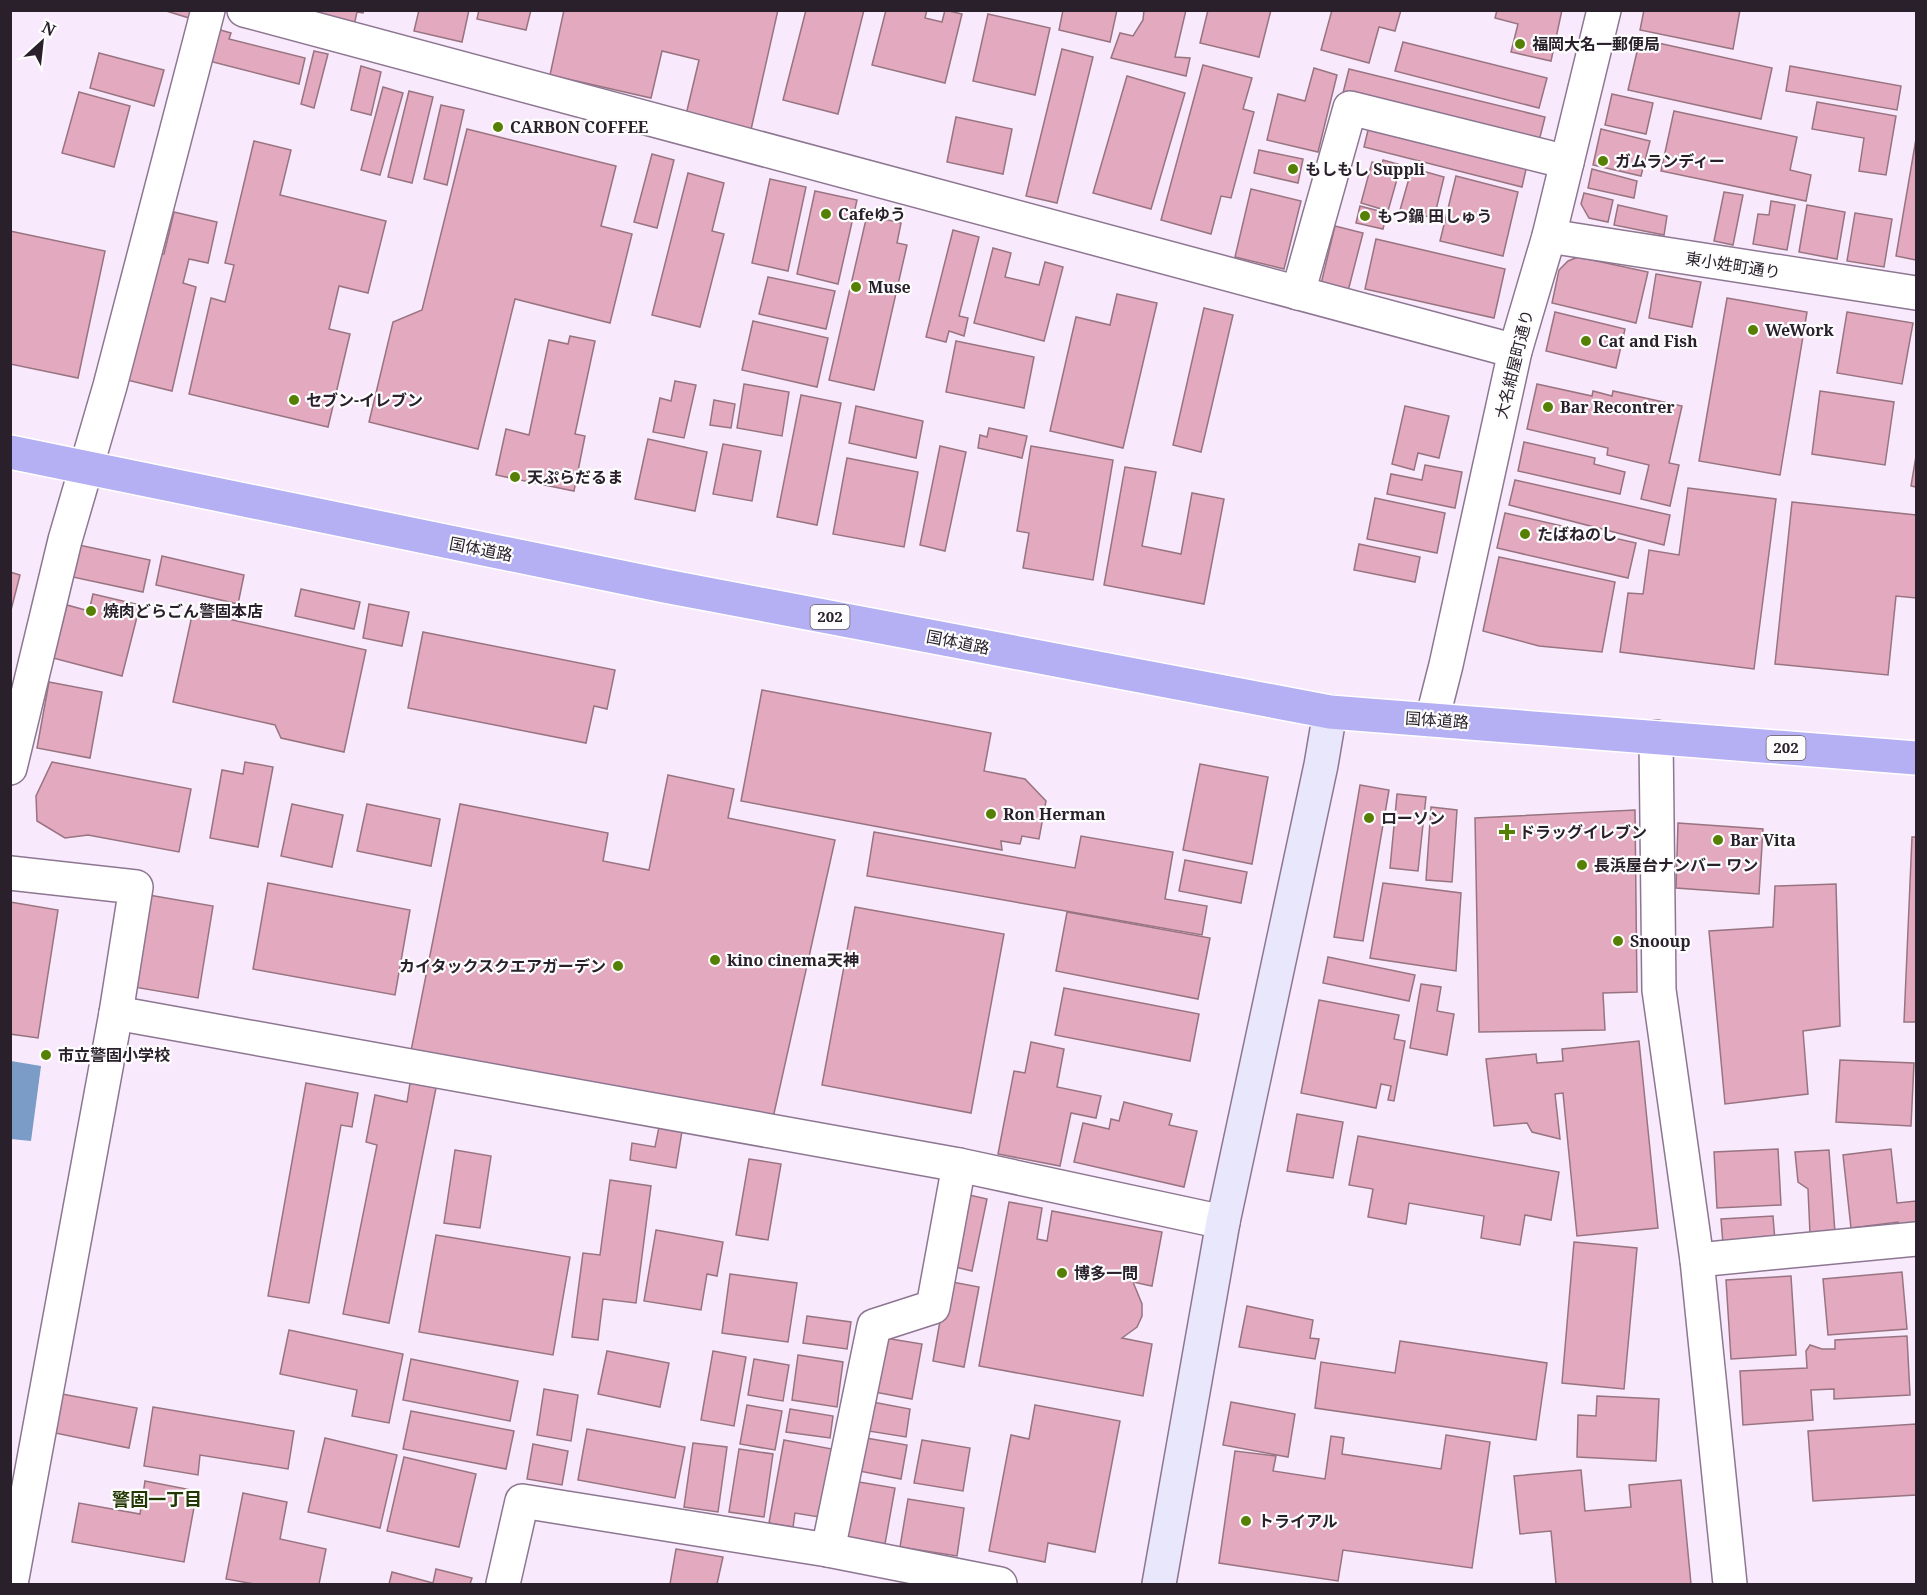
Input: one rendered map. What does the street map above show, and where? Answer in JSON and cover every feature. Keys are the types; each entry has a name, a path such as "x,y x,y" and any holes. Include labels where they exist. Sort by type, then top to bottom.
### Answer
{"highway":[{"name":"国体道路","path":"10,452 665,586 1330,712 1917,758"}],"street":[{"path":"10,768 64,540 87,469 208,10"},
{"path":"244,10 1515,351"},
{"name":"大名紺屋町通り","path":"1432,720 1515,351 1548,236 1604,10"},
{"path":"1298,293 1350,108 1567,162"},
{"name":"東小姓町通り","path":"1548,236 1917,293"},
{"path":"1159,1584 1223,1222 1321,765 1330,712"},
{"path":"1656,737 1659,990 1697,1260 1730,1584"},
{"path":"10,873 136,886 116,1013 11,1584"},
{"path":"116,1013 959,1165 1223,1222"},
{"path":"828,1550 874,1326 933,1307 959,1165"},
{"path":"1697,1260 1917,1239"},
{"path":"503,1584 522,1501 828,1550 1000,1584"}],"water":[{"path":"11,1061 41,1066 31,1141 11,1139"}],"building":[{"path":"163,10 191,10 189,18"},
{"path":"308,10 364,10 363,13 357,12 353,30"},
{"path":"419,10 469,10 462,42 414,31"},
{"path":"479,10 531,10 526,30 477,19"},
{"path":"564,10 778,10 750,134 685,119 699,60 662,51 651,98 550,75"},
{"path":"806,10 864,10 838,114 783,100"},
{"path":"886,10 927,10 925,18 942,22 945,10 962,14 945,83 872,65"},
{"path":"1063,10 1117,10 1110,42 1059,30"},
{"path":"1144,10 1186,10 1175,57 1190,58 1186,76 1111,58 1120,33 1133,36 1143,20"},
{"path":"1208,10 1271,10 1259,57 1200,43"},
{"path":"1332,10 1401,10 1395,31 1379,27 1369,63 1321,50"},
{"path":"1497,10 1562,10 1551,61 1511,52 1518,24 1495,18"},
{"path":"1644,10 1740,10 1733,49 1640,30"},
{"path":"988,14 1050,28 1035,95 973,81"},
{"path":"217,29 231,33 229,39 305,58 299,84 209,61"},
{"path":"1640,39 1772,68 1761,119 1628,90"},
{"path":"1403,42 1547,78 1539,108 1395,71"},
{"path":"1062,49 1093,57 1057,203 1026,196"},
{"path":"314,51 328,54 314,108 301,104"},
{"path":"99,53 164,70 154,106 90,88"},
{"path":"1203,65 1252,78 1243,109 1254,112 1231,198 1221,196 1211,234 1161,220"},
{"path":"361,66 381,72 371,115 351,110"},
{"path":"1790,66 1901,86 1897,110 1786,91"},
{"path":"1314,68 1337,75 1318,152 1267,140 1278,94 1305,101"},
{"path":"1349,69 1545,117 1539,141 1343,93"},
{"path":"1127,76 1185,93 1151,209 1093,193"},
{"path":"383,87 403,93 380,175 361,170"},
{"path":"409,91 433,97 412,183 388,177"},
{"path":"79,92 130,106 114,167 62,153"},
{"path":"1612,94 1653,103 1646,134 1605,125"},
{"path":"1817,102 1896,116 1886,175 1859,171 1864,138 1812,129"},
{"path":"441,105 464,110 447,185 424,179"},
{"path":"1674,111 1797,137 1790,170 1811,175 1806,201 1661,171"},
{"path":"956,117 1012,129 1003,174 947,162"},
{"path":"1369,126 1527,165 1522,187 1364,147"},
{"path":"467,129 616,166 601,226 632,234 610,323 515,299 478,449 369,422 393,322 422,310"},
{"path":"1601,129 1650,141 1641,176 1593,165"},
{"path":"1916,139 1916,260 1896,256"},
{"path":"254,141 291,150 280,195 386,221 368,293 339,286 329,329 350,334 328,427 189,394 211,298 225,302 234,265 225,263"},
{"path":"1259,150 1303,159 1298,183 1254,173"},
{"path":"652,154 674,160 657,228 634,222"},
{"path":"1383,160 1401,165 1388,211 1361,203 1372,162 1382,164"},
{"path":"1412,168 1444,177 1434,218 1400,210"},
{"path":"1592,169 1637,181 1634,198 1588,188"},
{"path":"688,173 724,183 712,231 724,234 700,327 652,315"},
{"path":"1456,176 1518,192 1503,256 1440,241"},
{"path":"770,179 806,187 788,271 752,263"},
{"path":"1251,189 1301,201 1284,269 1235,257"},
{"path":"815,191 857,200 838,284 797,274"},
{"path":"1724,192 1743,195 1733,245 1714,241"},
{"path":"1584,193 1613,200 1608,222 1589,218 1581,204"},
{"path":"1771,201 1795,205 1787,250 1753,244 1758,214 1769,215"},
{"path":"1618,205 1667,216 1664,235 1614,225"},
{"path":"1807,205 1845,212 1837,259 1799,252"},
{"path":"1360,206 1387,213 1383,229 1356,223"},
{"path":"174,212 217,222 208,263 189,259 183,283 196,287 172,391 123,379 153,252 164,254"},
{"path":"1855,213 1892,219 1884,267 1847,261"},
{"path":"867,215 901,223 897,243 907,245 874,390 829,380"},
{"path":"1335,226 1363,233 1347,295 1320,288"},
{"path":"953,230 979,237 959,316 968,318 964,336 949,331 946,342 926,337"},
{"path":"10,231 105,251 78,378 10,364"},
{"path":"1376,239 1505,269 1494,318 1365,289"},
{"path":"993,248 1011,253 1005,277 1039,285 1045,262 1063,267 1044,341 974,323"},
{"path":"1578,257 1648,272 1636,323 1552,303 1559,270 1568,261"},
{"path":"1656,274 1701,282 1692,327 1649,318"},
{"path":"768,277 835,291 826,329 759,314"},
{"path":"1117,294 1157,303 1123,448 1050,431 1076,317 1110,325"},
{"path":"1727,298 1807,312 1780,475 1699,461"},
{"path":"1204,308 1233,315 1201,452 1173,445"},
{"path":"1555,312 1625,329 1616,368 1546,351"},
{"path":"1847,312 1913,323 1902,384 1837,373"},
{"path":"753,321 828,338 817,387 742,370"},
{"path":"570,336 595,341 575,434 585,436 574,491 496,475 506,429 529,435 549,340 568,344"},
{"path":"956,341 1034,357 1024,408 946,392"},
{"path":"675,381 696,385 684,438 653,432 660,398 671,401"},
{"path":"744,384 789,392 782,436 737,428"},
{"path":"1537,384 1592,396 1593,391 1612,396 1613,391 1682,406 1669,463 1679,465 1670,506 1641,499 1649,465 1607,455 1608,448 1527,429"},
{"path":"1820,391 1894,402 1885,465 1812,454"},
{"path":"801,395 841,403 817,525 777,517"},
{"path":"714,400 735,404 731,428 710,425"},
{"path":"856,406 923,421 916,458 849,443"},
{"path":"1405,406 1449,416 1439,458 1418,453 1414,470 1392,464"},
{"path":"989,428 1027,436 1022,458 978,448 980,435 987,437"},
{"path":"648,439 707,452 695,511 635,499"},
{"path":"1524,442 1595,458 1594,464 1625,472 1620,494 1518,471"},
{"path":"723,444 761,451 752,501 713,494"},
{"path":"940,446 966,452 945,551 920,545"},
{"path":"1031,446 1113,460 1093,580 1023,568 1029,533 1017,531"},
{"path":"1916,456 1916,487 1911,486"},
{"path":"847,458 918,472 904,547 833,534"},
{"path":"1425,465 1462,472 1455,508 1387,494 1391,474 1422,480"},
{"path":"1125,467 1156,472 1142,546 1181,554 1192,493 1224,499 1204,604 1104,585"},
{"path":"1515,480 1670,515 1664,545 1509,505"},
{"path":"1688,488 1776,499 1754,669 1620,652 1628,593 1643,594 1649,550 1679,555"},
{"path":"1375,498 1445,513 1437,553 1367,539"},
{"path":"1792,502 1916,515 1916,598 1896,596 1888,675 1775,664"},
{"path":"1505,513 1636,543 1628,578 1497,548"},
{"path":"74,544 150,560 143,592 68,576"},
{"path":"1359,544 1420,557 1415,582 1354,570"},
{"path":"162,556 244,575 238,604 156,585"},
{"path":"1499,557 1615,582 1602,652 1539,646 1483,631"},
{"path":"10,572 20,575 10,614"},
{"path":"301,589 360,602 354,629 295,616"},
{"path":"93,594 140,605 122,676 53,658 67,605 89,611"},
{"path":"369,604 409,612 402,646 363,638"},
{"path":"193,611 366,650 344,752 281,738 275,725 173,702"},
{"path":"423,632 615,670 607,709 594,706 586,743 408,708"},
{"path":"49,682 102,692 90,758 37,748"},
{"path":"762,690 991,733 984,771 1025,779 1046,801 1039,839 1022,836 1020,844 1001,841 1002,850 741,801"},
{"path":"52,762 191,789 179,852 88,835 65,838 37,821 36,796"},
{"path":"245,762 273,767 258,847 210,838 222,770 243,774"},
{"path":"1200,764 1268,777 1252,864 1183,850"},
{"name":"カイタックスクエアガーデン","path":"668,775 734,789 728,818 835,840 773,1118 409,1061 460,804 608,833 603,861 649,870"},
{"path":"1360,785 1389,790 1363,941 1334,937"},
{"path":"1397,794 1426,797 1418,871 1390,868"},
{"path":"292,804 343,815 332,867 281,856"},
{"path":"367,804 440,819 431,866 357,851"},
{"path":"1431,807 1457,810 1452,882 1426,880"},
{"path":"1635,810 1637,992 1603,993 1605,1030 1479,1032 1475,818"},
{"path":"1678,823 1763,829 1759,894 1676,888"},
{"path":"874,832 1075,868 1081,836 1173,852 1165,899 1207,906 1202,935 867,876"},
{"path":"1912,837 1916,837 1916,1022 1904,1022"},
{"path":"1185,860 1247,872 1241,903 1179,891"},
{"path":"268,883 410,910 395,995 253,969"},
{"path":"1383,883 1461,893 1456,971 1370,958"},
{"path":"1836,884 1840,1026 1803,1031 1808,1094 1725,1104 1709,931 1773,927 1775,886"},
{"path":"143,894 213,906 198,998 128,986"},
{"path":"10,902 58,910 38,1038 10,1034"},
{"path":"855,907 1004,934 971,1113 822,1085"},
{"path":"1067,912 1210,938 1198,999 1056,971"},
{"path":"1328,957 1415,975 1409,1001 1323,983"},
{"path":"1421,984 1441,987 1437,1011 1454,1014 1447,1055 1410,1048"},
{"path":"1064,988 1199,1014 1190,1061 1055,1035"},
{"path":"1319,1000 1399,1015 1394,1039 1405,1041 1394,1101 1388,1100 1391,1086 1381,1084 1376,1108 1301,1093"},
{"path":"1639,1041 1658,1228 1577,1236 1563,1093 1555,1094 1560,1139 1532,1132 1527,1123 1494,1126 1486,1059 1536,1054 1537,1063 1563,1061 1562,1049"},
{"path":"1031,1042 1064,1049 1057,1087 1101,1096 1096,1118 1071,1113 1060,1166 998,1154 1014,1071 1025,1073"},
{"path":"1840,1060 1914,1063 1911,1126 1836,1122"},
{"path":"411,1077 437,1083 389,1323 343,1314 377,1145 366,1142 375,1095 407,1102"},
{"path":"306,1083 358,1093 352,1127 341,1125 309,1303 268,1296"},
{"path":"1124,1102 1172,1114 1169,1125 1197,1131 1184,1187 1074,1162 1083,1123 1109,1129 1111,1119 1119,1121"},
{"path":"1297,1114 1343,1122 1333,1178 1287,1171"},
{"path":"659,1127 682,1131 676,1168 630,1160 632,1143 655,1147"},
{"path":"1358,1136 1559,1172 1551,1220 1525,1215 1520,1245 1481,1238 1484,1216 1409,1203 1406,1224 1368,1217 1373,1189 1349,1185"},
{"path":"1778,1149 1781,1205 1717,1208 1714,1152"},
{"path":"1891,1149 1897,1203 1916,1201 1916,1230 1898,1232 1898,1222 1851,1228 1843,1155"},
{"path":"455,1150 491,1156 480,1228 444,1223"},
{"path":"1829,1150 1835,1233 1810,1234 1808,1189 1798,1182 1795,1152"},
{"path":"749,1159 781,1164 768,1240 736,1235"},
{"path":"610,1180 651,1186 636,1303 603,1299 598,1340 572,1337 583,1253 600,1255"},
{"path":"965,1194 987,1199 972,1271 951,1266"},
{"path":"1009,1202 1042,1208 1037,1239 1047,1241 1052,1211 1162,1232 1152,1286 1133,1282 1142,1304 1142,1316 1137,1327 1122,1338 1152,1344 1143,1396 979,1366"},
{"path":"1773,1216 1775,1241 1723,1244 1721,1219"},
{"path":"656,1230 723,1242 717,1276 707,1274 701,1310 644,1301"},
{"path":"436,1235 570,1257 553,1355 419,1332"},
{"path":"1574,1242 1637,1248 1624,1389 1562,1383"},
{"path":"1902,1272 1907,1329 1828,1335 1823,1279"},
{"path":"730,1274 797,1283 788,1342 722,1333"},
{"path":"1791,1276 1796,1355 1731,1359 1726,1280"},
{"path":"947,1281 979,1287 964,1367 933,1361"},
{"path":"1247,1306 1313,1320 1310,1338 1319,1339 1315,1359 1239,1347"},
{"path":"807,1316 851,1322 847,1349 803,1343"},
{"path":"289,1330 403,1354 389,1423 352,1416 357,1390 280,1374"},
{"path":"1907,1336 1910,1395 1834,1399 1834,1389 1811,1390 1813,1420 1743,1425 1740,1371 1807,1368 1806,1351 1810,1345 1822,1349 1835,1349 1835,1340"},
{"path":"879,1337 922,1344 912,1399 869,1391"},
{"path":"1400,1341 1547,1363 1536,1440 1315,1408 1321,1362 1395,1373"},
{"path":"607,1351 669,1363 660,1407 598,1394"},
{"path":"713,1351 746,1357 734,1426 701,1420"},
{"path":"798,1355 843,1362 837,1407 792,1400"},
{"path":"411,1359 518,1381 510,1421 403,1400"},
{"path":"754,1359 789,1365 783,1401 748,1395"},
{"path":"544,1389 578,1395 571,1441 537,1435"},
{"path":"62,1394 137,1408 129,1448 55,1433"},
{"path":"1597,1396 1659,1399 1656,1461 1577,1457 1578,1415 1596,1416"},
{"path":"867,1401 910,1409 906,1437 862,1430"},
{"path":"1231,1402 1295,1414 1288,1457 1223,1445"},
{"path":"747,1405 782,1411 775,1450 740,1444"},
{"path":"1035,1405 1120,1421 1095,1552 1048,1543 1045,1562 989,1551 1011,1435 1029,1439"},
{"path":"153,1407 294,1431 288,1469 200,1455 198,1475 144,1466"},
{"path":"790,1409 833,1416 830,1438 786,1432"},
{"path":"411,1411 514,1431 506,1469 403,1449"},
{"path":"1916,1424 1916,1495 1813,1501 1808,1431"},
{"path":"587,1429 685,1447 675,1498 578,1480"},
{"path":"1446,1435 1490,1442 1472,1568 1343,1550 1338,1581 1219,1563 1235,1451 1276,1456 1273,1471 1325,1479 1331,1436 1344,1438 1342,1454 1441,1469"},
{"path":"325,1438 397,1455 380,1528 308,1512"},
{"path":"866,1438 907,1445 901,1479 859,1471"},
{"path":"784,1440 832,1449 819,1517 795,1513 793,1527 769,1523"},
{"path":"922,1440 970,1448 963,1491 914,1483"},
{"path":"693,1443 727,1447 718,1512 684,1507"},
{"path":"533,1444 568,1451 562,1485 527,1479"},
{"path":"739,1449 773,1454 764,1517 729,1512"},
{"path":"404,1457 476,1474 459,1547 387,1531"},
{"path":"1581,1470 1585,1511 1631,1507 1629,1485 1681,1480 1691,1584 1556,1584 1551,1531 1520,1534 1514,1476"},
{"path":"145,1481 197,1491 184,1562 72,1542 79,1503 140,1514"},
{"path":"853,1481 895,1488 885,1544 842,1537"},
{"path":"243,1493 287,1502 280,1539 326,1549 319,1584 254,1584 226,1579"},
{"path":"908,1499 964,1508 957,1556 900,1547"},
{"path":"676,1549 723,1557 717,1584 670,1584"},
{"path":"436,1569 472,1578 470,1584 389,1584 392,1572 433,1583"}],"place":[{"name":"福岡大名一郵便局","path":"1520,44"},
{"name":"CARBON COFFEE","path":"498,127"},
{"name":"ガムランディー","path":"1603,161"},
{"name":"もしもし Suppli","path":"1293,169"},
{"name":"Cafeゆう","path":"826,214"},
{"name":"もつ鍋 田しゅう","path":"1365,216"},
{"name":"Muse","path":"856,287"},
{"name":"WeWork","path":"1753,330"},
{"name":"Cat and Fish","path":"1586,341"},
{"name":"セブン-イレブン","path":"294,400"},
{"name":"Bar Recontrer","path":"1548,407"},
{"name":"天ぷらだるま","path":"515,477"},
{"name":"たばねのし","path":"1525,534"},
{"name":"焼肉どらごん警固本店","path":"91,611"},
{"name":"Ron Herman","path":"991,814"},
{"name":"ローソン","path":"1369,818"},
{"name":"ドラッグイレブン","path":"1507,832"},
{"name":"Bar Vita","path":"1718,840"},
{"name":"長浜屋台ナンバー ワン","path":"1582,865"},
{"name":"Snooup","path":"1618,941"},
{"name":"kino cinema天神","path":"715,960"},
{"name":"カイタックスクエアガーデン","path":"618,966"},
{"name":"市立警固小学校","path":"46,1055"},
{"name":"博多一問","path":"1062,1273"},
{"name":"トライアル","path":"1246,1521"}],"district":[{"name":"警固一丁目","path":"157,1500"}]}
